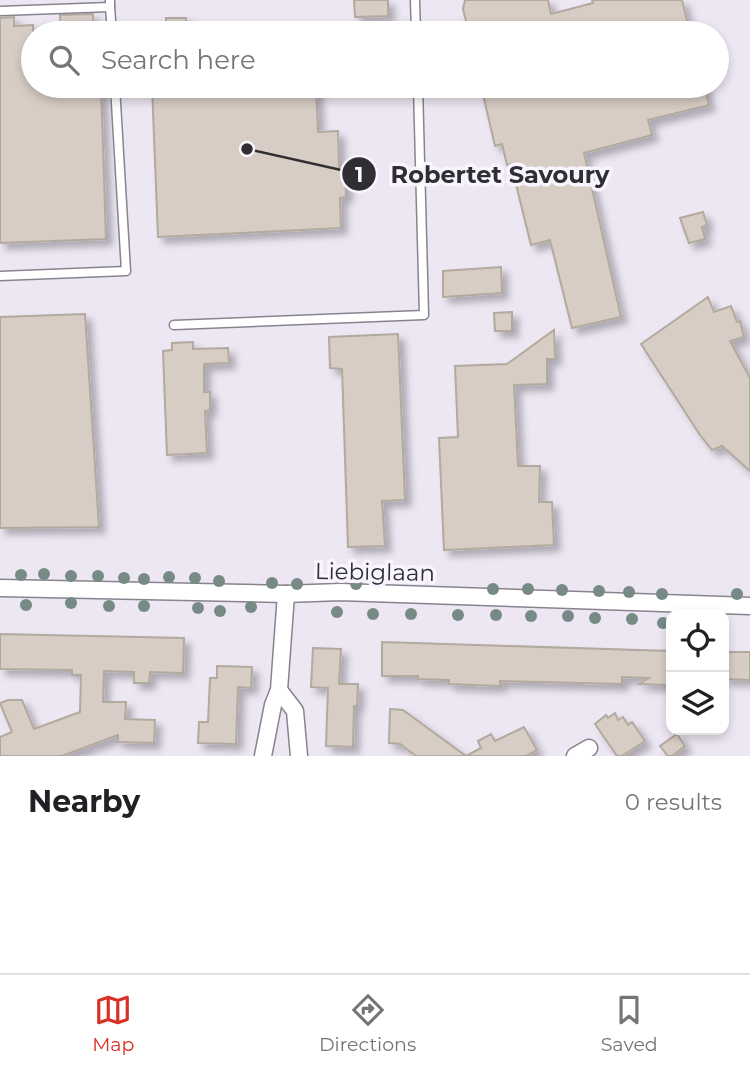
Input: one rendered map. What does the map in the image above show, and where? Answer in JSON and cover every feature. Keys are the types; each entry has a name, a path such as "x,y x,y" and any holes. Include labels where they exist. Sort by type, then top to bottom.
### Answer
{"street":[{"name":"Liebiglaan","path":"0,588 286,594 340,592 750,606"},
{"path":"263,756 273,705 279,690 286,594"},
{"path":"279,690 295,711 299,756"}],"lane":[{"path":"415,0 416,21"},
{"path":"0,11 110,4"},
{"path":"0,276 126,271 116,98"},
{"path":"174,325 424,314 418,98"}],"building":[{"path":"354,0 388,0 388,16 355,17"},
{"path":"465,0 548,0 551,14 593,3 592,0 682,0 687,21 466,21 463,9"},
{"path":"93,14 93,21 60,21 60,15"},
{"path":"14,17 14,26 21,26 21,98 101,98 106,239 0,243 0,18"},
{"path":"166,18 186,18 186,21 166,21"},
{"path":"152,98 317,98 318,132 338,131 339,167 345,167 346,197 340,198 341,228 158,237"},
{"path":"484,98 707,98 709,105 648,120 652,135 584,153 621,317 572,328 550,240 531,245 511,164 507,165 502,144 495,146"},
{"path":"703,212 707,225 702,227 705,239 689,243 680,218"},
{"path":"501,267 502,293 443,297 443,271"},
{"path":"708,297 714,312 731,306 737,322 740,321 744,337 730,341 750,378 750,471 722,446 712,450 641,344"},
{"path":"512,312 512,331 495,331 494,313"},
{"path":"85,314 99,527 0,528 0,317"},
{"path":"554,330 555,359 547,359 547,384 514,385 518,466 540,466 539,502 552,502 554,545 444,550 439,438 458,437 455,366 507,364"},
{"path":"398,334 405,500 382,501 385,546 348,547 342,369 330,368 329,337"},
{"path":"193,342 193,349 228,348 229,363 204,364 204,392 210,392 210,410 205,411 207,453 167,455 163,351 172,350 172,343"},
{"path":"0,634 184,638 183,673 150,672 149,683 134,683 134,672 104,671 103,702 126,702 125,719 155,720 154,743 118,742 118,735 62,756 0,756 0,737 12,732 0,703 22,700 34,729 80,712 81,675 72,675 72,670 0,669"},
{"path":"382,642 666,651 666,685 639,684 649,678 622,677 622,684 500,681 500,686 449,684 449,680 418,679 418,676 382,676"},
{"path":"313,648 341,649 339,684 358,684 357,706 354,706 353,747 326,746 328,688 311,687"},
{"path":"729,652 750,652 750,680 729,679"},
{"path":"217,666 252,667 251,688 238,687 236,744 198,743 199,722 208,722 210,678 217,678"},
{"path":"390,709 403,710 466,756 416,756 400,744 389,743"},
{"path":"615,713 618,720 623,717 628,725 632,722 645,741 622,756 617,756 595,724 606,715 608,718"},
{"path":"524,727 537,750 526,756 466,756 481,748 478,741 491,734 495,741"},
{"path":"678,735 685,746 668,756 660,746"}],"place":[{"name":"Robertet Savoury","path":"247,149"}]}
